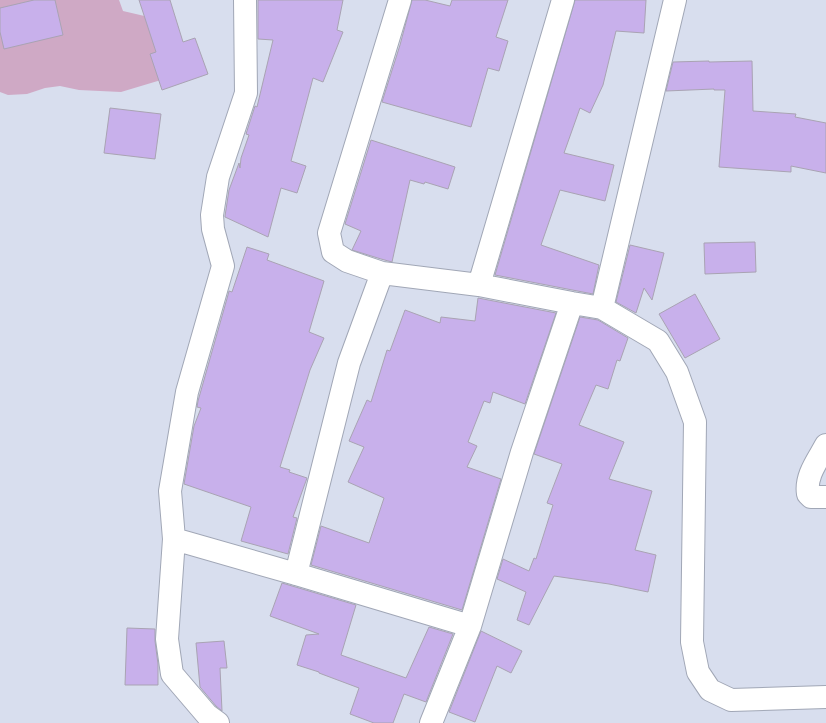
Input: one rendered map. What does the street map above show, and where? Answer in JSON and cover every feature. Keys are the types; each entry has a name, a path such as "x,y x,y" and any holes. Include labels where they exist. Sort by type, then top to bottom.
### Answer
{"street":[{"path":"218,723 207,715 172,674 167,639 174,539 170,491 186,399 223,266 213,230 212,215 218,177 246,93 244,0"},
{"path":"400,0 329,233 332,252 347,260 382,273 479,285 602,308 658,341 677,372 695,422 692,642 698,672 710,690 731,700 826,697"},
{"path":"479,285 563,0"},
{"path":"602,308 675,0"},
{"path":"296,574 349,363 382,273"},
{"path":"430,723 470,626 522,452 572,303"},
{"path":"826,445 809,476 807,487 808,494 811,497 826,497"},
{"path":"174,539 470,626"}],"shaded area":[{"path":"0,0 119,0 123,11 153,18 161,80 121,92 79,90 60,86 45,88 27,94 8,95 0,92"}],"building":[{"path":"34,0 55,0 63,35 4,49 0,32 0,8"},
{"path":"139,0 170,0 183,42 195,38 208,74 162,90 150,54 156,52"},
{"path":"258,0 343,0 337,30 343,32 323,82 313,78 291,161 306,166 297,193 281,188 268,237 225,217 229,190 239,163 240,168 241,158 249,135 246,134 255,106 257,107 273,40 258,39"},
{"path":"412,0 425,0 450,6 452,0 508,0 496,37 508,41 499,71 488,68 471,127 382,102"},
{"path":"575,0 646,0 644,33 616,31 603,85 590,113 580,108 564,153 614,165 605,201 560,190 541,245 599,265 593,294 495,275"},
{"path":"752,61 753,111 796,114 795,117 826,123 826,173 791,166 791,172 719,167 725,90 666,91 673,62"},
{"path":"110,108 161,114 155,159 104,153"},
{"path":"371,140 455,167 448,189 425,182 424,184 410,180 392,262 352,250 361,231 345,224"},
{"path":"755,242 756,272 705,274 704,243"},
{"path":"630,245 664,253 652,300 644,288 636,313 616,302"},
{"path":"247,247 269,254 267,260 324,281 309,332 324,338 310,370 280,467 290,470 289,472 307,478 293,517 297,518 288,554 241,541 251,507 184,484 194,426 201,408 197,407 198,401 229,291 232,292"},
{"path":"695,294 720,339 685,358 659,314"},
{"path":"478,298 556,313 525,404 493,392 490,403 484,401 468,442 477,446 467,467 501,479 462,610 311,565 321,526 369,543 384,498 348,482 364,447 349,441 367,400 371,402 387,350 390,351 405,310 440,323 441,317 475,321"},
{"path":"580,317 598,320 628,338 620,361 617,360 608,389 596,385 579,425 624,442 609,479 652,491 635,550 656,555 648,592 609,584 554,576 529,625 517,620 526,592 497,579 503,559 529,571 534,558 536,559 553,505 547,503 562,464 534,454"},
{"path":"282,583 356,605 341,655 406,678 429,627 453,634 426,702 404,694 393,723 374,723 350,714 359,688 297,665 306,635 319,634 270,616"},
{"path":"127,628 155,629 158,685 125,685"},
{"path":"481,631 522,651 511,673 497,666 475,722 449,712"},
{"path":"224,641 227,668 220,668 222,711 200,687 196,643"}]}
